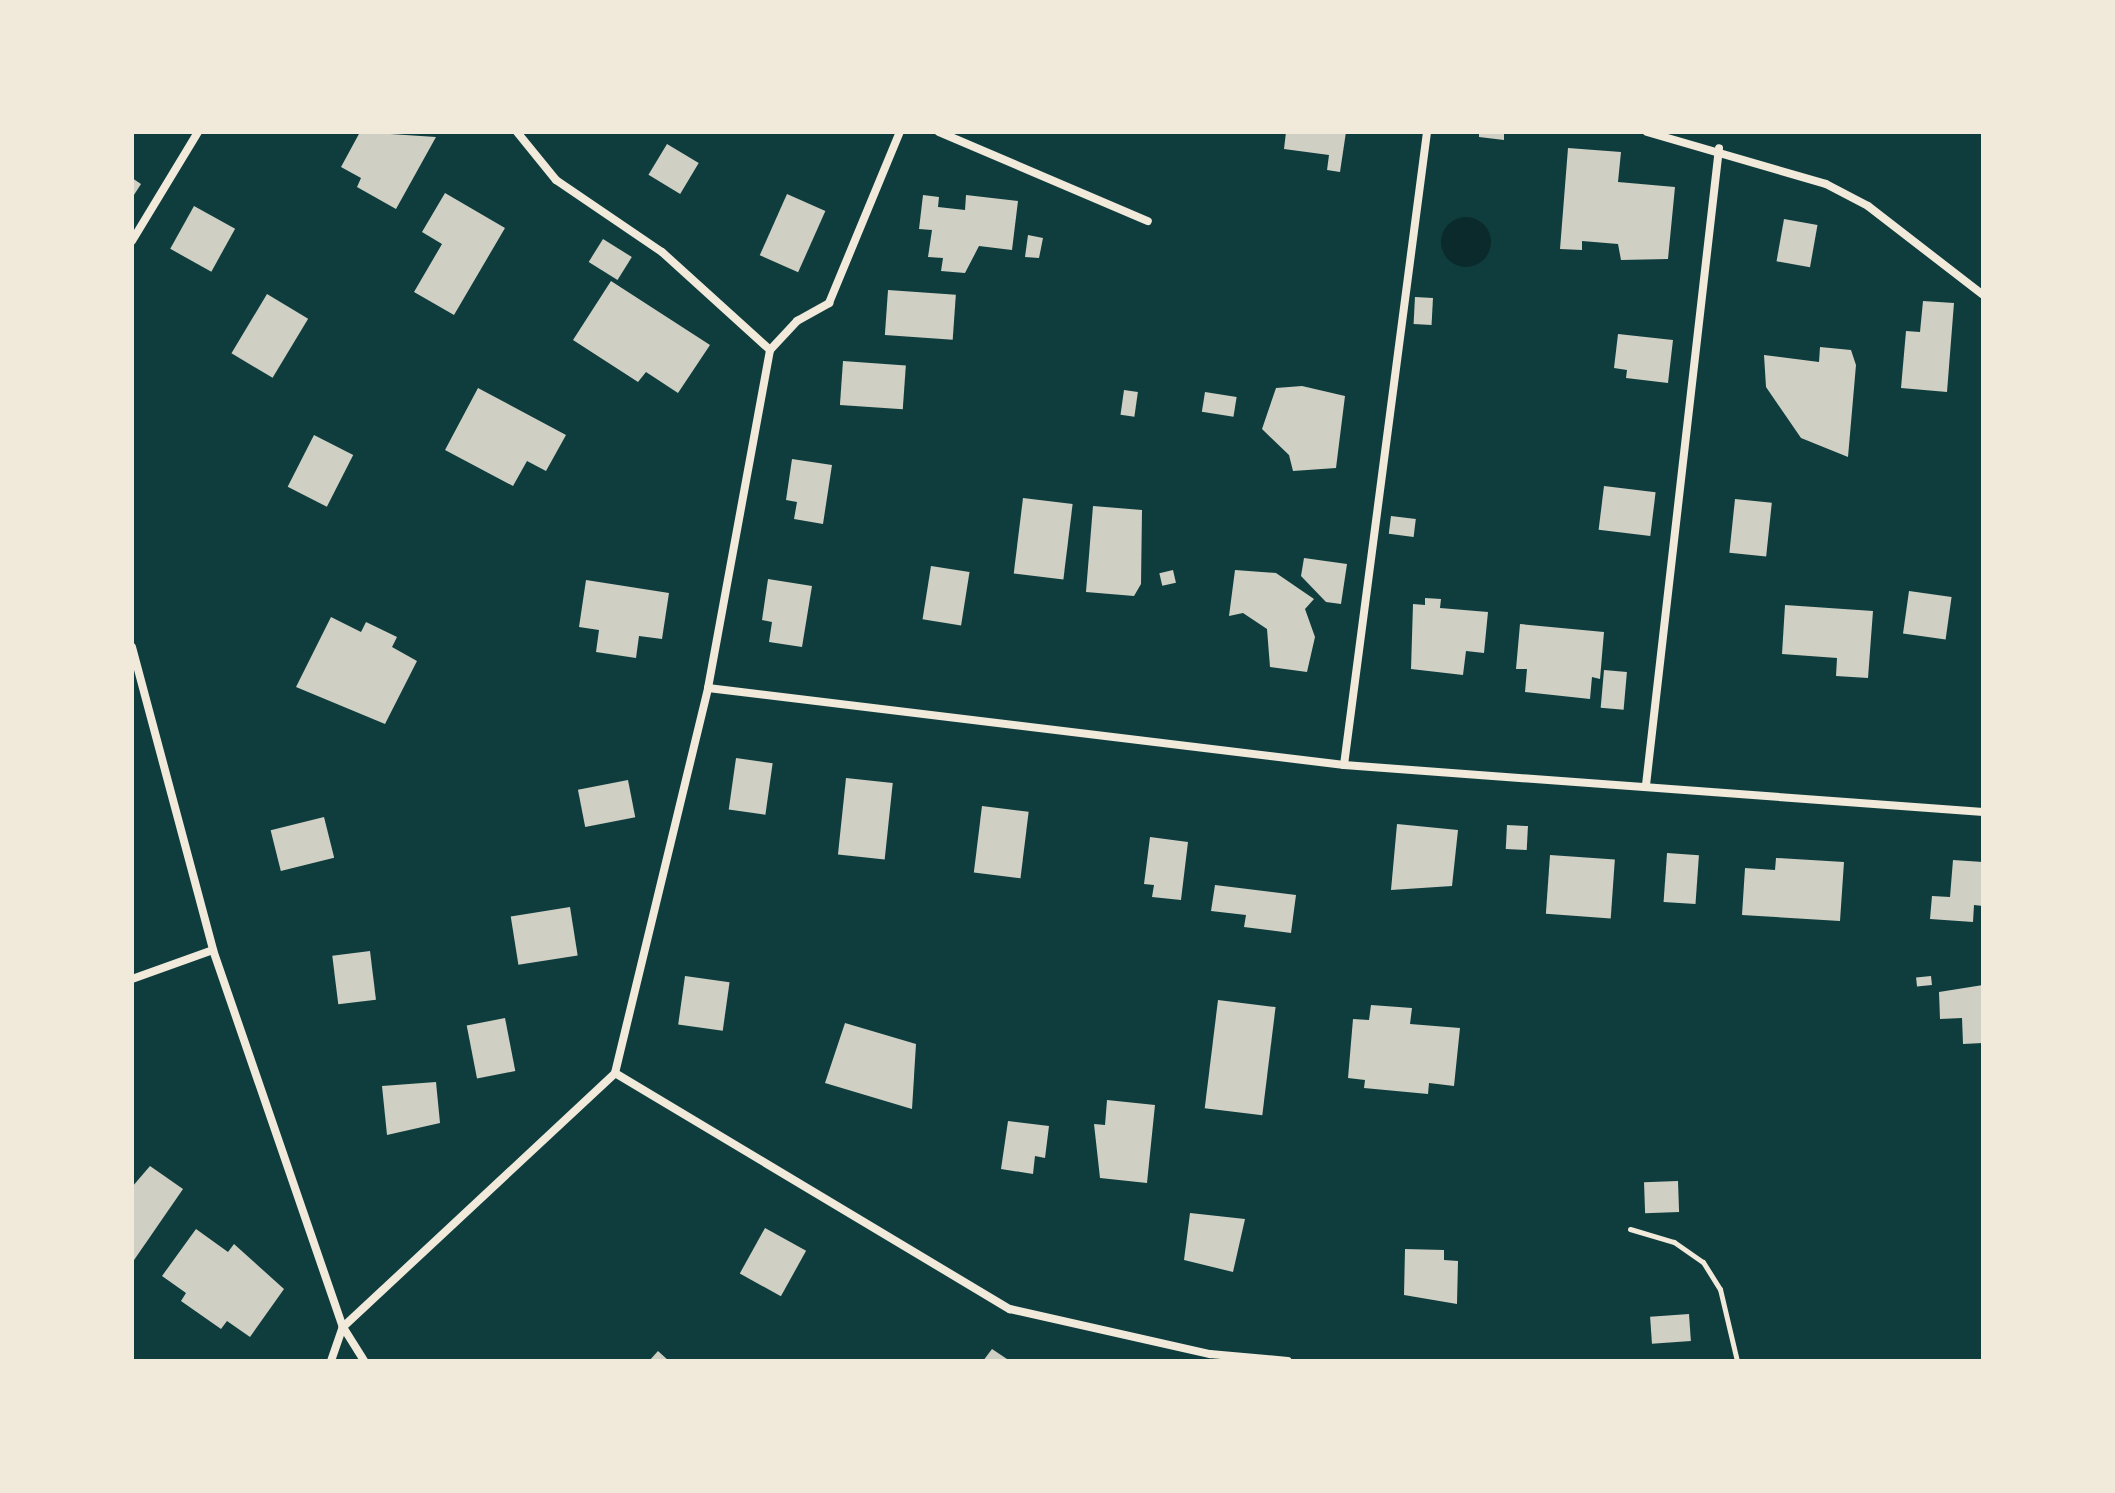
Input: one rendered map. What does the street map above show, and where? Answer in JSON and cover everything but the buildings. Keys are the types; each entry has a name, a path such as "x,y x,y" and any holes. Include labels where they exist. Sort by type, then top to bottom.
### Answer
{"street":[{"path":"132,241 198,132"},
{"path":"517,132 556,180 662,252 770,350"},
{"path":"331,1361 343,1327 615,1073 708,688 770,350 797,321 829,303 900,132"},
{"path":"939,132 1148,221"},
{"path":"1344,765 1427,132"},
{"path":"1647,132 1783,166 1868,206 1983,295"},
{"path":"1646,785 1719,148"},
{"path":"132,647 213,950 343,1327 364,1361"},
{"path":"708,688 1344,765 1983,812"},
{"path":"132,979 213,950"},
{"path":"615,1073 1010,1309 1210,1354 1288,1361"}],"path":[{"path":"1630,1229 1674,1242 1703,1262 1720,1289 1737,1361"}],"water":[{"path":"1466,217 1484,224 1491,242 1484,260 1466,267 1448,260 1441,242 1448,224"}]}
